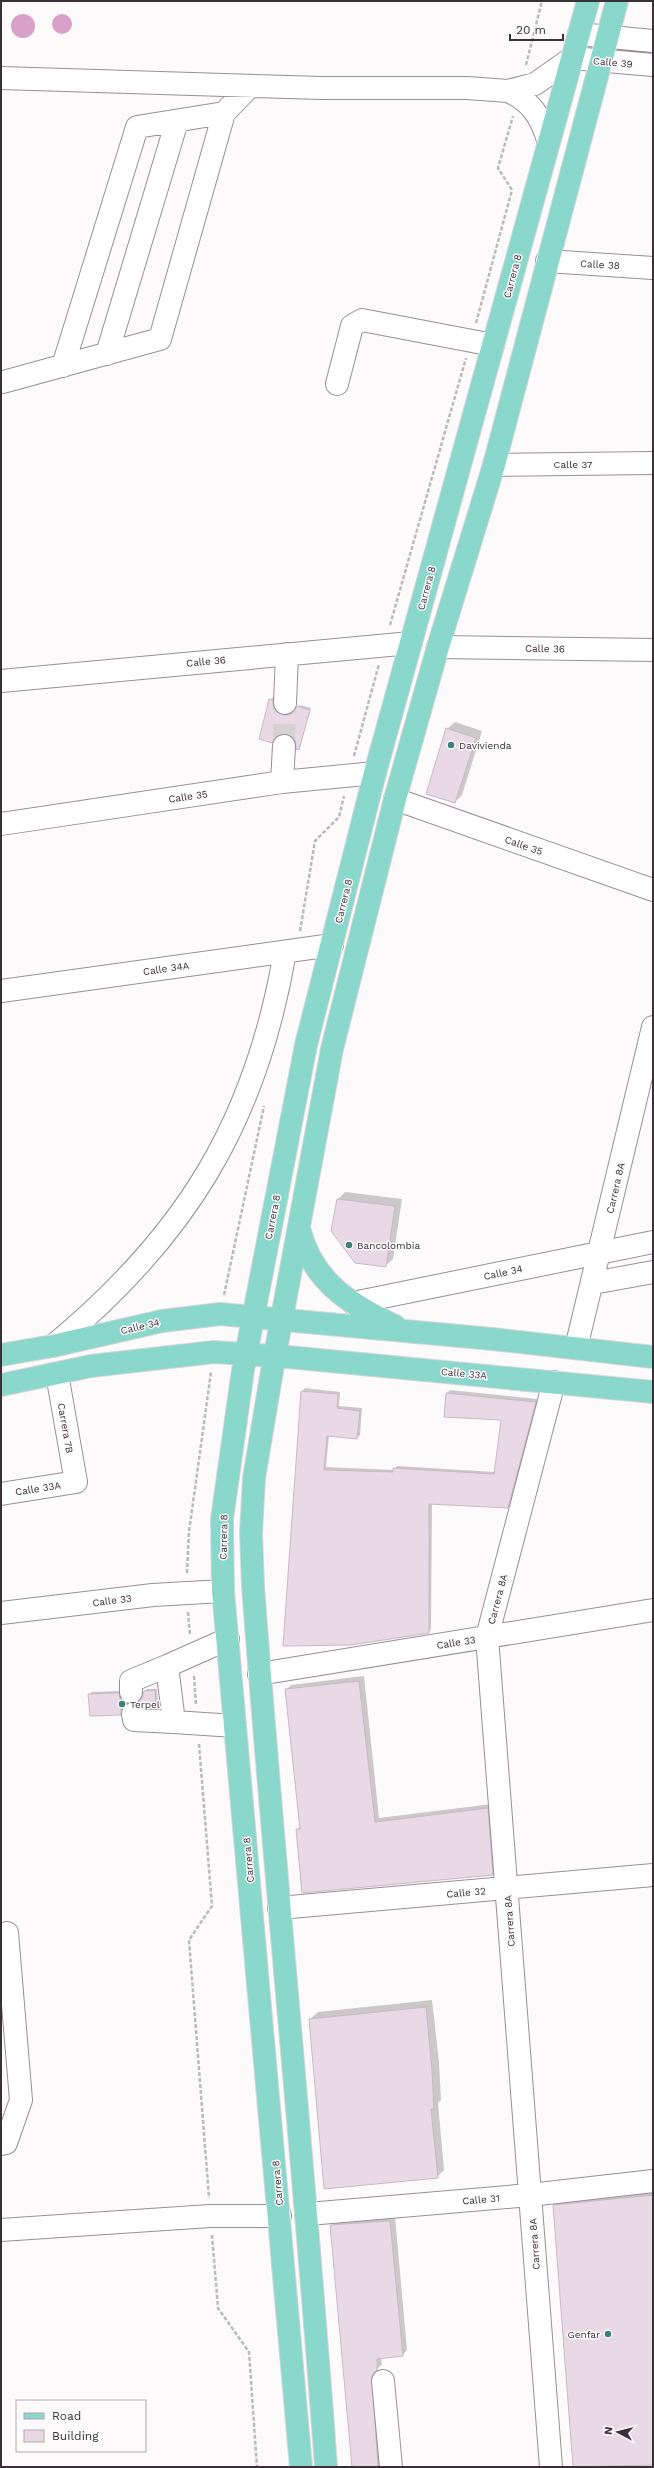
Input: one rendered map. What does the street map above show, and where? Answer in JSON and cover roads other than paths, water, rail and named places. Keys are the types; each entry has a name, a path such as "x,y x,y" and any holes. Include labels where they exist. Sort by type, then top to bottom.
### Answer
{"main road":[{"name":"Carrera 8","path":"301,2467 280,2216 223,1591 222,1519 246,1353 306,1045 375,773 548,140 588,1"},
{"path":"326,2467 308,2214 279,1908 259,1674 251,1533 254,1478 298,1225 332,1049 395,799 438,647 494,465 617,1"},
{"path":"298,1225 304,1247 317,1271 328,1284 353,1303 407,1332"},
{"name":"Calle 34","path":"1,1355 53,1346 162,1320 220,1314 253,1318 280,1326"},
{"path":"280,1326 458,1348 492,1339"},
{"path":"246,1353 260,1339 280,1326 407,1332 492,1339 653,1357"},
{"path":"1,1385 91,1366 180,1355 214,1352 275,1356"},
{"name":"Calle 33A","path":"275,1356 653,1392"}],"street":[{"path":"579,34 653,41"},
{"path":"1,78 250,86 516,92 548,76 572,58"},
{"name":"Calle 39","path":"572,58 653,65"},
{"path":"3,382 160,339 224,113 250,86"},
{"path":"516,92 536,112 543,122 548,140"},
{"path":"63,366 137,127 224,113"},
{"path":"107,354 177,121"},
{"name":"Calle 38","path":"547,261 653,268"},
{"path":"337,384 352,326 356,322 362,320 493,345"},
{"name":"Calle 37","path":"494,465 653,463"},
{"name":"Calle 36","path":"1,681 411,643"},
{"name":"Calle 36","path":"438,647 653,650"},
{"path":"285,703 287,654"},
{"path":"282,782 284,746"},
{"name":"Calle 35","path":"1,824 282,782 375,773"},
{"name":"Calle 35","path":"395,799 653,890"},
{"name":"Calle 34A","path":"1,991 332,945"},
{"path":"53,1346 94,1311 149,1255 182,1213 208,1173 230,1132 254,1075 277,1001 285,952"},
{"name":"Carrera 8A","path":"576,1348 601,1251 644,1098 653,1027"},
{"name":"Calle 34","path":"353,1303 601,1251 653,1242"},
{"path":"593,1283 653,1272"},
{"name":"Carrera 7B","path":"57,1374 76,1482"},
{"name":"Carrera 8A","path":"551,2467 487,1637 554,1382"},
{"name":"Calle 33A","path":"1,1494 76,1482"},
{"name":"Calle 33","path":"1,1613 166,1593 223,1591"},
{"name":"Calle 33","path":"259,1674 653,1610"},
{"path":"130,1692 131,1682 228,1639"},
{"path":"167,1666 174,1722"},
{"path":"132,1714 134,1720 235,1726"},
{"name":"Calle 32","path":"279,1908 653,1875"},
{"path":"1,2144 6,2143 20,2100 7,1932"},
{"name":"Calle 31","path":"308,2214 530,2195 653,2181"},
{"path":"1,2230 210,2216 280,2216"},
{"path":"382,2381 392,2467"}],"tunnel":[{"path":"284,746 285,703"}],"place":[{"name":"Davivienda","path":"451,745"},
{"name":"Bancolombia","path":"349,1245"},
{"name":"Terpel","path":"122,1704"},
{"name":"Genfar","path":"608,2334"}]}
